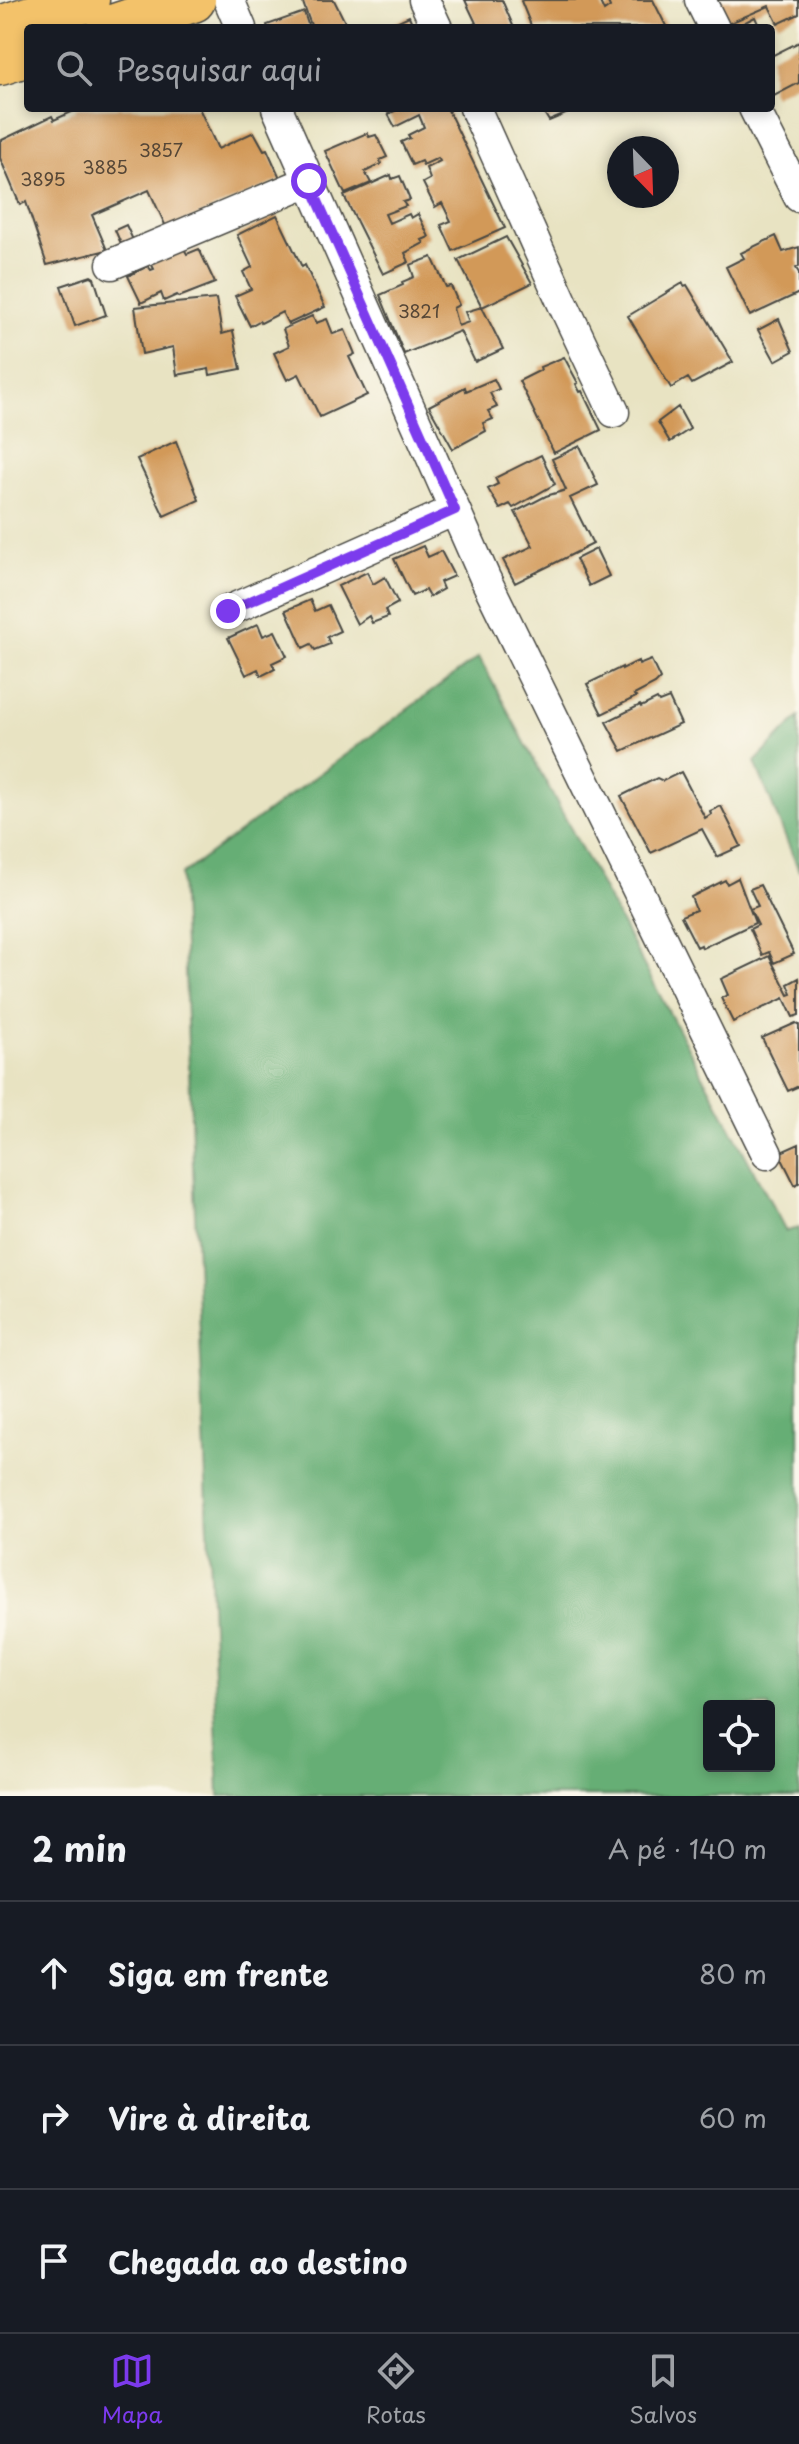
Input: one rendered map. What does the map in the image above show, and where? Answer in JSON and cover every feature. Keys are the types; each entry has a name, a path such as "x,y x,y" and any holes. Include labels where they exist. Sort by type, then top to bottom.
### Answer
{"highway":[{"path":"0,28 87,0"},
{"path":"121,24 193,0"},
{"path":"0,63 24,55"}],"street":[{"path":"229,0 239,24"},
{"path":"424,0 435,24"},
{"path":"700,0 712,24"},
{"path":"279,112 485,578 767,1154"},
{"path":"477,112 614,412"},
{"path":"756,112 799,197"},
{"path":"112,264 309,181"},
{"path":"228,611 455,510"}],"green space":[{"path":"479,657 786,1231 799,1228 799,1796 219,1796 181,875"},
{"path":"799,717 799,871 755,762"}],"building":[{"path":"302,0 334,0 346,24 311,24"},
{"path":"465,0 502,0 512,24 474,24"},
{"path":"599,0 604,11 610,7 607,0 653,0 665,24 530,24 521,1"},
{"path":"710,0 799,0 799,14 778,24 769,6 722,24"},
{"path":"304,12 308,24 270,24"},
{"path":"409,16 412,24 392,24"},
{"path":"755,17 758,24 742,24"},
{"path":"799,42 799,83 775,95 775,54"},
{"path":"72,112 201,112 218,149 254,132 264,150 267,149 281,180 167,229 149,190 92,215 107,250 47,265 26,202 20,205 0,158 0,141 52,116 54,120"},
{"path":"449,112 505,228 453,251 441,225 451,221 442,203 435,207 423,183 430,179 426,168 440,161 438,158 423,165 421,161 412,165 401,142 424,127 419,115 395,127 388,114"},
{"path":"543,112 570,112 549,121"},
{"path":"367,133 369,137 376,135 387,157 380,160 381,164 365,172 371,183 345,194 325,151"},
{"path":"391,175 392,179 400,176 410,200 403,202 406,206 385,214 389,223 409,214 411,218 418,214 429,237 405,253 409,262 383,274 344,196"},
{"path":"277,215 325,307 288,324 282,312 250,326 235,296 251,289 243,272 252,267 237,235"},
{"path":"126,225 133,240 122,246 115,230"},
{"path":"776,236 783,252 799,247 799,266 796,268 799,293 750,316 726,267 744,258 741,253"},
{"path":"506,237 532,283 482,307 458,260"},
{"path":"183,247 187,254 199,249 215,283 164,301 161,293 141,303 128,276 148,266 154,269 151,263"},
{"path":"432,257 446,287 451,286 459,305 453,308 458,326 469,322 465,312 482,307 503,349 475,362 460,331 404,354 380,295 414,277 410,265"},
{"path":"91,276 106,315 75,326 61,286"},
{"path":"683,283 733,362 692,384 688,378 671,388 628,316"},
{"path":"216,299 222,334 233,331 241,369 210,375 209,369 177,375 173,347 142,354 135,307"},
{"path":"312,316 316,323 327,319 333,334 345,330 355,354 349,357 367,395 320,417 299,374 287,380 274,353 289,346 283,329"},
{"path":"779,319 793,351 775,361 758,330"},
{"path":"564,357 601,430 554,453 519,381 541,370 540,367"},
{"path":"494,379 499,389 490,393 497,407 488,411 493,419 483,423 486,431 453,449 429,406 465,387 466,391"},
{"path":"678,407 690,429 670,442 658,422"},
{"path":"176,441 199,500 164,516 137,459"},
{"path":"580,446 598,485 570,498 593,544 515,583 503,560 533,546 515,512 546,496 566,490 552,459"},
{"path":"541,455 555,484 513,508 510,504 500,509 488,489 498,484 495,478"},
{"path":"423,546 428,557 441,551 454,576 440,582 443,589 429,597 425,590 412,596 394,559"},
{"path":"596,549 609,576 589,586 576,559"},
{"path":"367,572 373,584 385,577 398,603 385,610 388,617 372,623 369,616 357,624 338,586"},
{"path":"310,600 315,611 328,605 340,631 327,637 330,644 315,650 311,644 303,648 286,610"},
{"path":"258,624 263,636 275,631 287,656 272,663 275,669 261,676 258,669 246,675 228,638"},
{"path":"651,660 660,679 634,695 636,697 602,714 587,684 638,661 639,665"},
{"path":"669,698 681,724 622,751 606,722 640,705"},
{"path":"681,772 705,818 711,814 710,811 721,806 741,846 717,857 702,829 651,853 621,796 657,778 663,781"},
{"path":"738,878 755,923 702,948 701,945 697,947 681,916 696,910 691,897 725,880 727,884"},
{"path":"760,885 794,954 774,963 769,952 762,955 750,929 758,925 750,909 758,906 750,889"},
{"path":"769,956 789,995 792,994 788,984 799,978 799,1015 793,1017 784,998 733,1022 721,998 728,995 721,979"},
{"path":"796,1023 799,1025 799,1086 788,1091 762,1038"},
{"path":"799,1144 799,1183 795,1185 779,1153"}],"route":[{"path":"228,611 455,510 309,181"}]}
